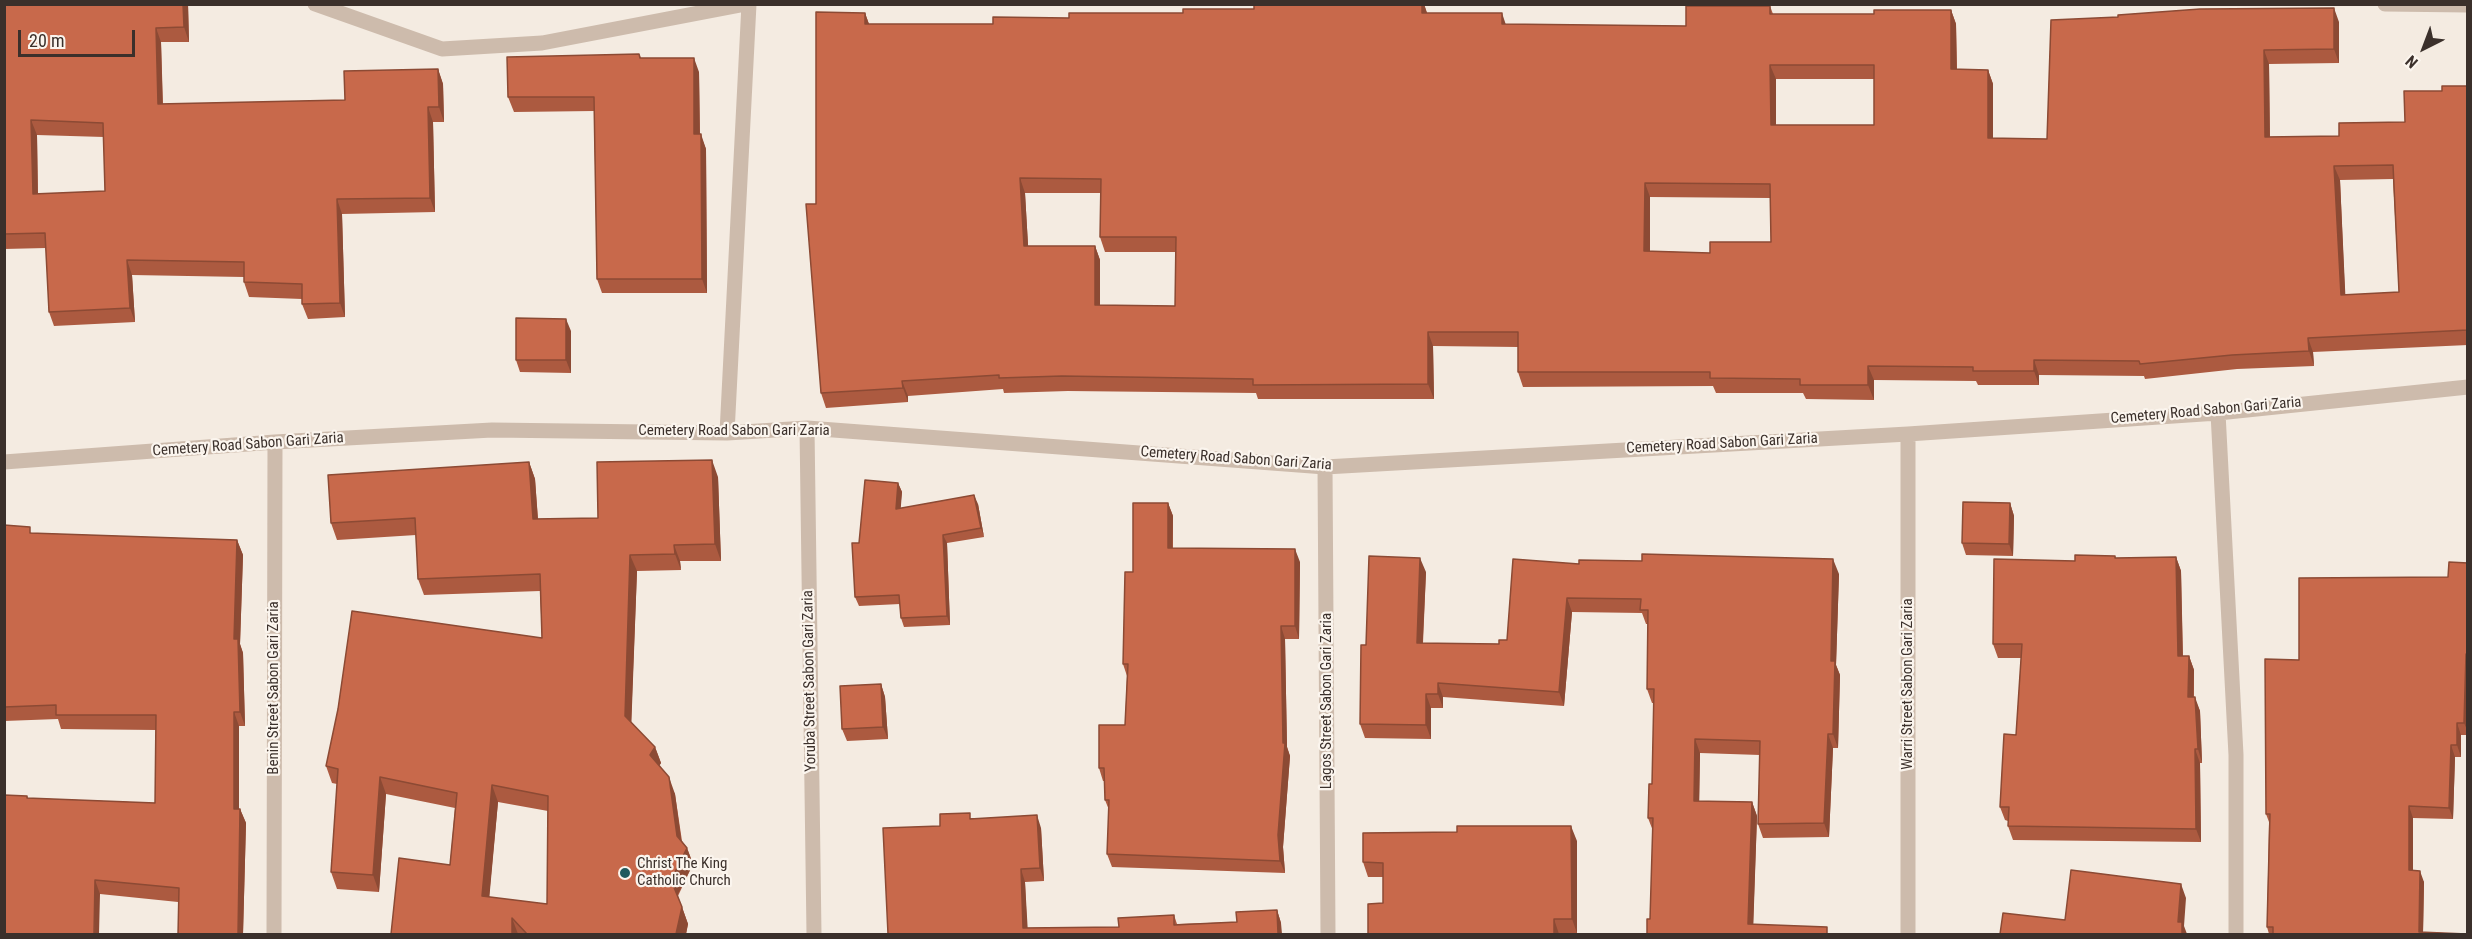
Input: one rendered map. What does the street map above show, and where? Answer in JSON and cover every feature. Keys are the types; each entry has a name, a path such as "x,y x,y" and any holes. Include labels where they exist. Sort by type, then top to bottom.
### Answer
{"street":[{"path":"315,4 442,49 542,43 747,4 727,433"},
{"path":"2385,4 2468,5"},
{"name":"Cemetery Road Sabon Gari Zaria","path":"4,462 275,442 492,430 727,433 807,428 1325,467 1908,434 2218,412 2468,387"},
{"path":"2218,412 2236,755 2236,934"},
{"name":"Yoruba Street Sabon Gari Zaria","path":"807,428 814,934"},
{"name":"Warri Street Sabon Gari Zaria","path":"1908,434 1908,934"},
{"name":"Benin Street Sabon Gari Zaria","path":"274,934 275,442"},
{"name":"Lagos Street Sabon Gari Zaria","path":"1325,467 1328,934"}],"building":[{"path":"4,4 183,4 184,27 156,28 158,104 345,100 344,71 438,69 439,107 428,107 430,198 337,199 340,303 302,304 302,284 244,282 244,262 127,260 130,308 49,312 45,233 4,234","holes":["31,120 103,123 105,191 33,194"]},
{"path":"1254,4 1422,4 1422,13 1502,13 1502,24 1686,26 1686,6 1770,6 1770,14 1874,14 1874,10 1951,10 1951,69 1988,70 1988,138 2047,139 2051,20 2118,17 2118,15 2200,9 2334,8 2334,49 2264,50 2265,137 2339,136 2339,123 2405,122 2404,91 2442,91 2442,86 2468,86 2468,330 2308,338 2309,351 2232,355 2140,364 2139,361 2034,360 2034,371 1973,371 1973,367 1868,366 1868,385 1800,385 1800,379 1710,378 1710,372 1518,372 1518,332 1428,332 1428,384 1253,385 1253,379 1062,376 999,378 999,375 902,381 903,388 821,393 806,204 816,204 816,12 865,13 865,24 993,24 993,17 1069,18 1069,13 1183,13 1183,9 1254,9","holes":["1770,65 1874,65 1874,125 1771,125","2393,165 2399,292 2341,295 2334,166","1020,178 1101,179 1100,237 1176,237 1175,306 1095,305 1095,246 1024,246","1645,183 1770,184 1771,242 1710,242 1710,253 1644,251"]},
{"path":"639,54 640,58 694,58 694,134 701,134 702,279 597,279 594,97 508,97 507,57"},
{"path":"516,318 566,319 566,360 516,360"},
{"path":"712,460 715,544 674,545 675,554 630,555 625,716 655,747 650,755 669,777 677,836 687,848 671,880 682,907 676,934 527,934 512,918 512,934 391,934 399,858 450,865 457,793 380,777 373,875 331,872 338,769 326,766 338,709 352,611 542,638 540,574 418,579 415,518 331,523 328,475 529,462 533,519 598,518 597,462","holes":["492,785 548,796 547,904 482,896"]},
{"path":"865,480 898,483 896,509 974,495 981,528 943,535 947,616 901,618 899,595 855,597 852,543 859,543"},
{"path":"1963,502 2010,503 2009,544 1962,543"},
{"path":"1133,503 1168,503 1168,548 1295,549 1295,626 1281,626 1283,743 1285,743 1278,835 1280,861 1107,854 1109,800 1105,800 1104,768 1099,768 1099,725 1125,725 1128,664 1123,664 1125,572 1133,572"},
{"path":"4,525 30,527 30,533 237,540 234,639 238,639 240,712 234,712 234,809 240,809 238,934 178,934 179,888 95,880 94,934 4,934 4,795 155,803 156,715 56,715 56,705 4,707"},
{"path":"1642,554 1833,559 1831,661 1835,661 1833,734 1828,734 1824,823 1758,824 1760,741 1695,739 1694,801 1752,802 1748,924 1827,927 1827,934 1647,934 1647,919 1650,919 1653,818 1648,818 1649,784 1652,784 1654,689 1647,689 1648,610 1640,610 1641,599 1567,598 1559,692 1438,683 1438,694 1426,694 1426,725 1360,724 1361,645 1366,645 1369,556 1420,558 1417,643 1499,644 1499,640 1507,640 1513,559 1579,564 1579,560 1642,561"},
{"path":"2075,555 2115,556 2115,558 2176,557 2178,656 2189,656 2188,697 2195,697 2198,749 2195,749 2196,829 2008,826 2009,807 2000,807 2004,734 2016,735 2022,644 1993,644 1994,559 2075,561"},
{"path":"2449,562 2468,563 2468,654 2466,654 2464,723 2457,723 2457,745 2451,745 2449,808 2409,806 2409,870 2420,871 2419,932 2467,934 2273,934 2273,927 2267,927 2270,814 2266,814 2265,659 2299,660 2299,578 2448,577"},
{"path":"881,684 883,727 842,729 840,686"},
{"path":"970,813 970,819 1037,815 1040,868 1021,869 1023,928 1119,927 1118,918 1174,915 1174,925 1237,922 1236,912 1277,910 1278,934 888,934 883,828 940,826 940,814"},
{"path":"1457,826 1571,826 1572,919 1554,919 1554,934 1368,934 1368,904 1383,903 1383,863 1363,862 1363,833 1457,832"},
{"path":"2071,870 2181,884 2178,922 2182,922 2182,934 2000,934 2003,913 2065,920"}],"place":[{"name":"Christ The King Catholic Church","path":"625,873"}]}
